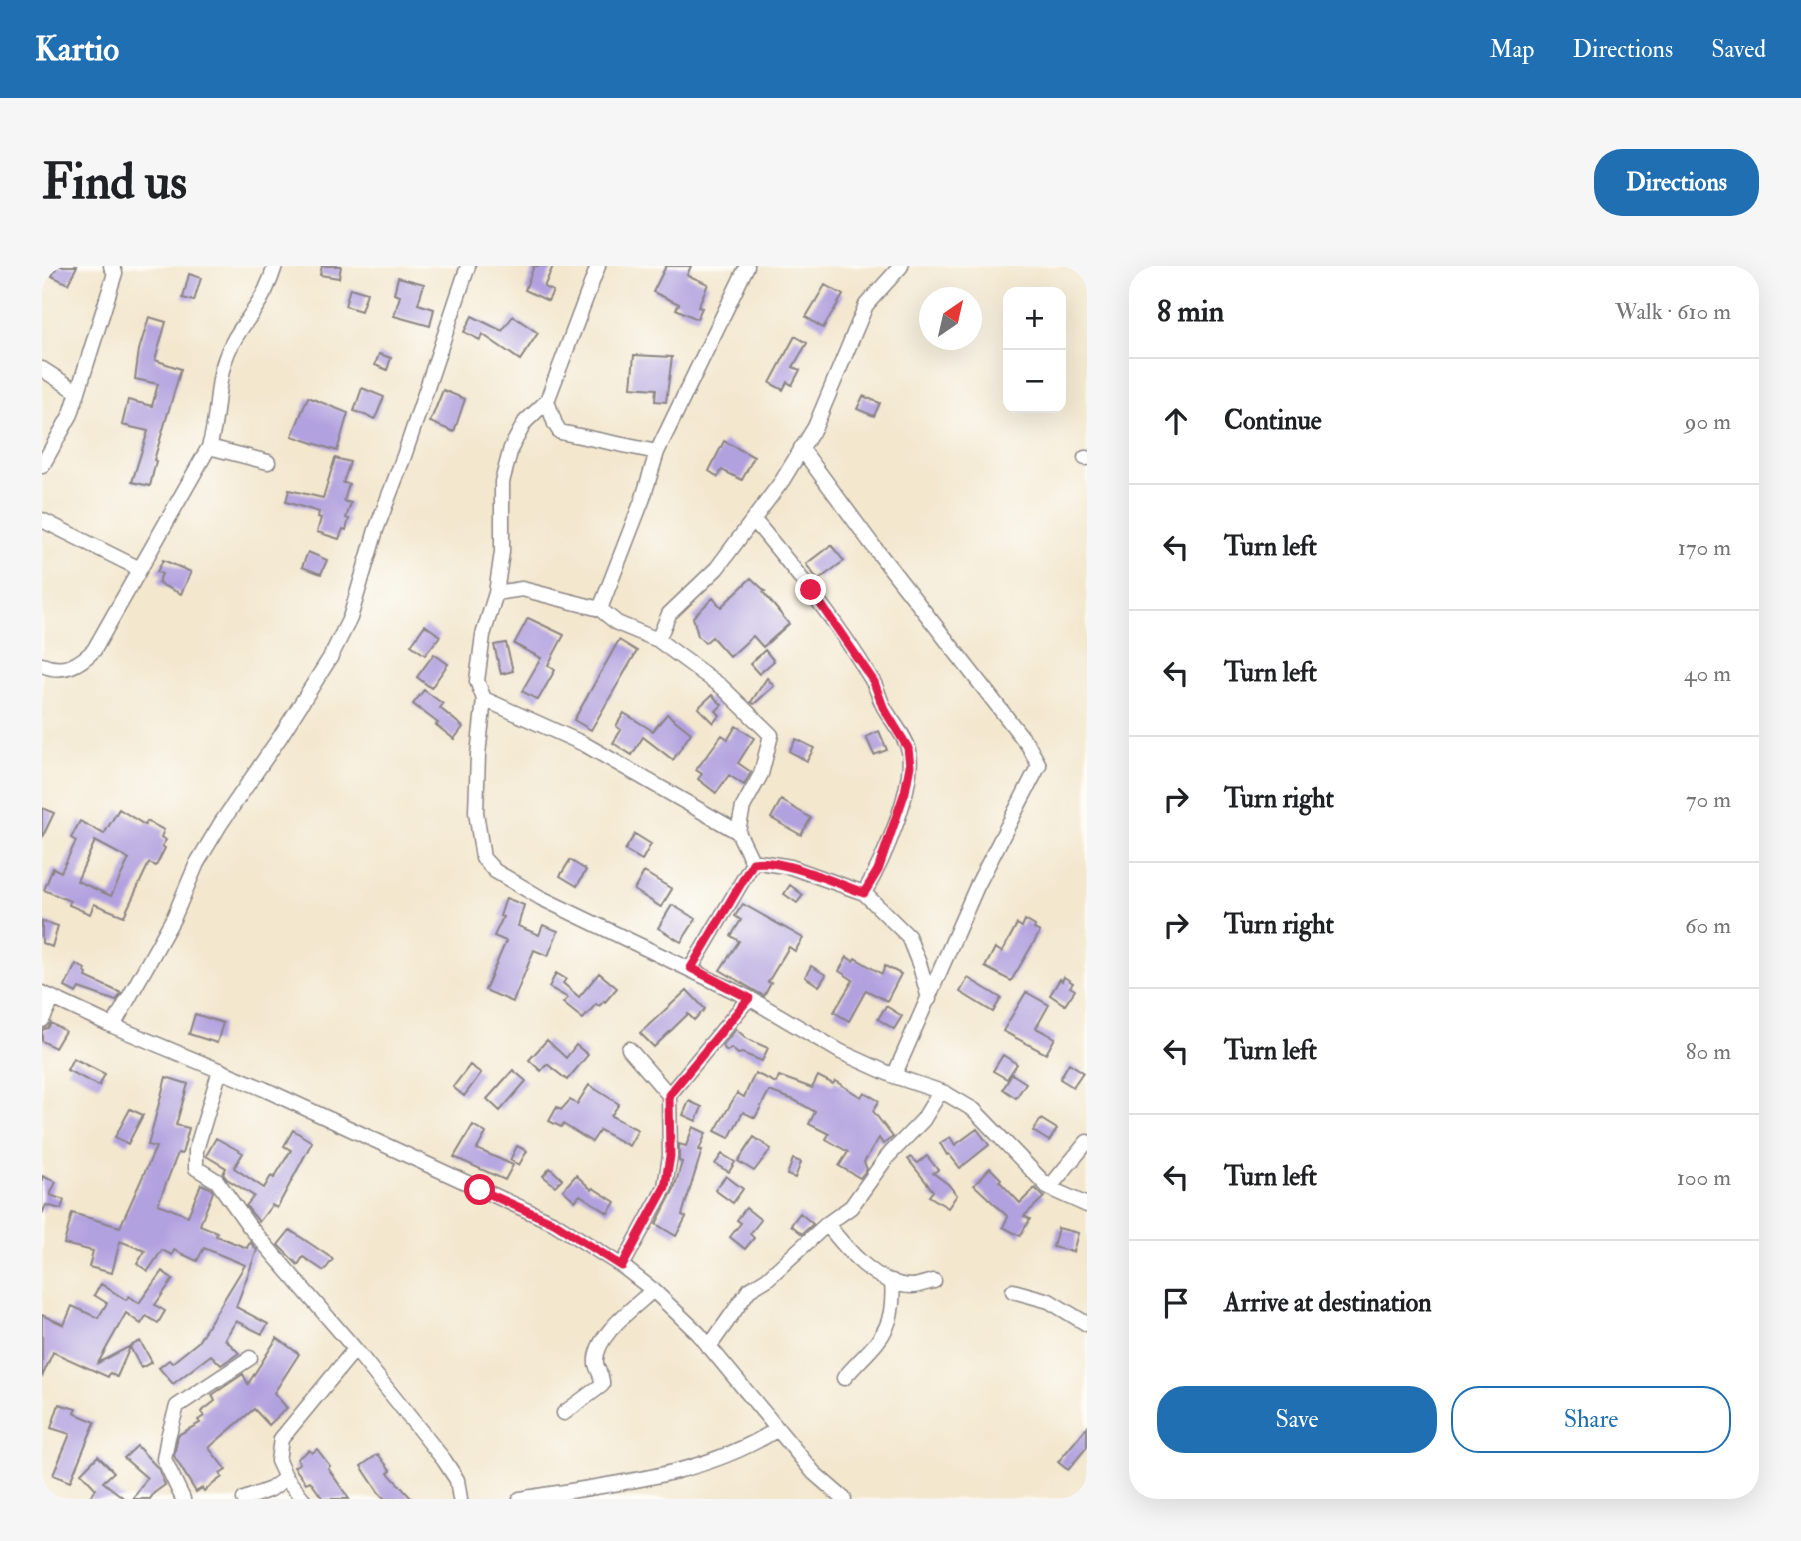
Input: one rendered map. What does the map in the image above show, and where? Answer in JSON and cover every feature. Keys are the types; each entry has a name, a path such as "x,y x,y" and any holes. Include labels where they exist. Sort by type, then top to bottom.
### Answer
{"street":[{"path":"42,665 65,668 81,663 94,650 209,447 217,415 219,377 227,353 268,287 275,266"},
{"path":"113,1026 174,917 197,863 330,658 350,618 376,530 468,266"},
{"path":"598,266 547,401 525,422 511,449 502,482 502,552 496,593 483,635 477,681 484,699 476,812 483,858 495,871 541,898 691,968 749,998 841,1052 894,1076 940,1092 974,1110 1049,1188 1087,1205"},
{"path":"600,609 643,498 657,452 747,266"},
{"path":"658,640 669,614 717,568 782,481 815,427 866,306 901,266"},
{"path":"42,466 71,414 115,269"},
{"path":"42,369 78,392"},
{"path":"547,401 560,432 657,452"},
{"path":"209,447 268,462"},
{"path":"801,448 874,547 1028,745 1039,765 967,908 894,1076"},
{"path":"42,520 140,569"},
{"path":"754,520 811,590 874,682 883,707 908,748 910,766 905,792 878,870 864,893"},
{"path":"496,593 522,589 600,609 617,623 658,640 722,687 771,735 761,774 743,807 738,832"},
{"path":"484,699 584,744 738,832 753,863"},
{"path":"691,968 753,863 759,862 791,867 864,893 908,936 929,999"},
{"path":"42,1020 48,996 220,1070 554,1223 622,1266 653,1290 709,1347 814,1473 844,1499"},
{"path":"669,1095 749,998"},
{"path":"622,1266 665,1187 670,1156 669,1095 629,1049"},
{"path":"220,1070 196,1150 196,1168 217,1181 249,1226 355,1349 444,1460 457,1480 460,1499"},
{"path":"709,1347 749,1290 767,1279 827,1224 851,1207 887,1157 923,1120 940,1092"},
{"path":"1049,1188 1087,1142"},
{"path":"827,1224 848,1251 870,1269 892,1281 912,1286 934,1281"},
{"path":"844,1378 879,1341 888,1324 894,1304 892,1281"},
{"path":"564,1413 602,1385 603,1378 596,1364 599,1346 610,1330 653,1290"},
{"path":"1013,1291 1049,1301 1087,1324"},
{"path":"303,1499 286,1478 278,1461 281,1439 355,1349"},
{"path":"183,1499 164,1459 177,1406 250,1358"},
{"path":"520,1499 693,1468 738,1452 776,1430"},
{"path":"244,1499 271,1489 286,1478"}],"building":[{"path":"57,266 77,266 68,284 52,276"},
{"path":"322,266 341,266 339,278 320,275"},
{"path":"534,266 553,266 544,287 553,291 548,301 525,290"},
{"path":"666,266 691,266 687,275 708,284 698,307 702,308 697,319 676,309 679,304 653,292"},
{"path":"189,274 201,278 194,301 183,298"},
{"path":"398,277 424,284 418,304 434,309 430,326 394,316 400,296 394,294"},
{"path":"825,285 843,295 823,328 806,317"},
{"path":"350,288 367,293 361,311 345,306"},
{"path":"472,316 502,331 513,316 538,333 520,360 482,334 480,340 464,332"},
{"path":"149,317 166,322 155,360 181,369 154,460 156,461 150,486 132,482 148,431 122,425 128,400 152,406 158,384 135,379 139,350"},
{"path":"795,336 807,343 793,367 800,370 792,385 787,382 783,390 770,383"},
{"path":"379,354 391,358 387,370 375,365"},
{"path":"634,355 672,357 666,402 655,401 656,389 631,387"},
{"path":"362,388 384,397 375,419 354,411"},
{"path":"443,390 465,399 454,432 430,422"},
{"path":"863,396 880,403 874,416 857,409"},
{"path":"308,397 348,413 337,451 292,436"},
{"path":"724,441 754,457 742,480 722,470 718,477 709,471"},
{"path":"335,458 350,462 343,483 349,484 344,501 351,503 346,518 349,519 346,530 343,529 339,539 317,532 321,518 318,517 319,512 286,502 289,490 323,498"},
{"path":"831,545 844,561 818,580 806,564"},
{"path":"308,552 327,560 321,574 302,567"},
{"path":"163,560 191,572 181,594 158,583 162,574 157,572"},
{"path":"751,578 765,591 763,592 789,624 763,647 753,636 730,657 712,637 705,643 698,636 693,617 713,598 721,607"},
{"path":"528,618 564,635 548,665 555,670 538,700 522,691 541,658 514,644"},
{"path":"425,625 440,636 425,655 411,645"},
{"path":"619,640 637,651 591,730 574,720"},
{"path":"506,643 513,671 501,674 494,645"},
{"path":"765,650 774,661 759,674 750,664"},
{"path":"434,654 448,664 431,688 417,677"},
{"path":"767,678 774,686 754,704 751,702"},
{"path":"424,690 443,704 440,708 463,727 454,739 413,704"},
{"path":"712,695 722,705 716,711 720,715 713,723 698,708"},
{"path":"624,713 653,731 667,714 691,733 673,760 643,737 632,755 613,743 621,730 616,726"},
{"path":"736,726 754,738 738,763 751,772 744,785 729,775 716,793 698,779 702,774 696,770 722,735 728,739"},
{"path":"879,731 887,750 874,755 866,737"},
{"path":"796,739 814,748 807,761 789,751"},
{"path":"781,800 811,818 801,835 771,818"},
{"path":"42,808 54,813 42,838"},
{"path":"119,809 145,825 147,821 164,830 161,837 166,840 162,846 165,848 156,866 149,863 124,916 94,904 90,914 69,905 70,901 44,890 53,868 61,872 76,841 71,838 80,821 104,834","holes":["95,841 129,859 111,896 77,881"]},
{"path":"635,834 651,844 642,860 625,850"},
{"path":"570,860 586,870 577,886 560,876"},
{"path":"644,872 672,889 661,907 634,890"},
{"path":"790,885 803,895 797,903 784,894"},
{"path":"506,898 524,905 518,926 539,935 543,925 558,931 548,956 534,950 513,1002 485,990 506,941 494,936 503,917 500,916"},
{"path":"743,904 803,938 795,951 789,947 768,982 771,983 764,996 720,970 739,941 731,936 741,920 735,916"},
{"path":"672,905 696,919 681,942 658,928"},
{"path":"1025,920 1040,932 1011,981 985,967 995,948 1002,952 1017,924 1022,927"},
{"path":"42,921 58,926 52,947 42,943"},
{"path":"847,957 853,961 855,958 882,974 885,966 901,974 887,1001 866,990 849,1021 834,1012 853,980 839,971"},
{"path":"76,964 85,969 86,977 121,993 116,1001 79,988 76,993 65,987"},
{"path":"811,966 826,975 819,986 805,977"},
{"path":"556,973 566,979 563,983 579,997 599,973 617,988 605,1002 599,1006 596,1004 583,1019 563,1003 568,998 549,987"},
{"path":"1064,977 1073,983 1070,987 1075,990 1065,1005 1050,995"},
{"path":"968,978 1001,998 993,1012 960,992"},
{"path":"687,990 705,1009 694,1020 688,1014 654,1047 640,1033"},
{"path":"1026,992 1049,1005 1036,1028 1055,1038 1046,1054 1003,1031"},
{"path":"886,1006 902,1016 894,1029 878,1019"},
{"path":"195,1014 223,1023 217,1043 189,1034"},
{"path":"51,1023 65,1031 55,1048 42,1041 42,1030 48,1028"},
{"path":"736,1029 747,1039 768,1048 762,1061 738,1054 731,1048 727,1051 722,1046"},
{"path":"547,1040 566,1058 576,1045 588,1055 567,1080 547,1064 541,1071 529,1060"},
{"path":"1003,1055 1017,1064 1007,1079 993,1071"},
{"path":"73,1058 105,1074 99,1086 67,1070"},
{"path":"1069,1063 1083,1072 1073,1087 1060,1079"},
{"path":"470,1065 481,1073 464,1096 453,1087"},
{"path":"513,1070 526,1081 500,1111 487,1099"},
{"path":"755,1073 776,1083 779,1076 812,1088 818,1076 833,1084 835,1081 861,1097 864,1092 879,1101 873,1111 893,1137 883,1144 879,1138 864,1162 867,1169 860,1178 839,1166 848,1152 826,1139 829,1134 809,1124 815,1112 794,1100 769,1091 755,1118 743,1112 729,1138 715,1131 737,1093 744,1097"},
{"path":"1012,1074 1026,1083 1016,1098 1003,1089"},
{"path":"166,1077 188,1084 176,1125 189,1128 182,1154 178,1153 158,1204 188,1216 201,1184 210,1188 213,1192 200,1225 217,1232 216,1236 247,1248 250,1242 257,1250 236,1307 268,1324 262,1334 236,1321 225,1339 239,1353 221,1365 211,1355 173,1384 159,1368 169,1360 172,1363 198,1342 245,1265 204,1248 197,1261 174,1250 172,1255 162,1250 148,1271 137,1264 145,1251 120,1241 112,1273 89,1267 93,1251 64,1244 72,1213 120,1227 156,1147 148,1145"},
{"path":"589,1085 619,1104 611,1116 638,1130 629,1146 600,1130 592,1142 563,1124 561,1127 549,1121 557,1107 561,1110 570,1100 577,1104"},
{"path":"689,1101 702,1107 696,1121 683,1115"},
{"path":"130,1109 143,1115 128,1144 115,1137"},
{"path":"1041,1119 1057,1129 1049,1141 1033,1131"},
{"path":"473,1125 486,1133 477,1149 513,1165 505,1180 454,1157"},
{"path":"693,1127 706,1133 682,1215 686,1217 676,1236 656,1224 674,1189 682,1162 679,1161 679,1144 686,1146"},
{"path":"977,1129 989,1145 960,1168 940,1143 950,1137 955,1145"},
{"path":"293,1130 312,1142 277,1208 272,1205 259,1222 246,1206 254,1196 227,1179 223,1174 226,1168 206,1156 216,1138 243,1153 234,1168 264,1188 271,1176 274,1178 291,1150 284,1146"},
{"path":"754,1137 771,1149 754,1171 738,1161"},
{"path":"517,1146 527,1151 519,1165 510,1160"},
{"path":"722,1154 735,1162 729,1172 715,1164"},
{"path":"927,1156 938,1170 933,1173 957,1195 948,1208 929,1196 933,1191 908,1159 910,1157 918,1163"},
{"path":"793,1159 801,1162 795,1178 787,1175"},
{"path":"550,1168 562,1179 555,1186 543,1176"},
{"path":"990,1168 1020,1203 1035,1188 1044,1197 1024,1216 1030,1219 1020,1236 1003,1227 1008,1217 974,1185"},
{"path":"576,1175 592,1190 593,1188 615,1202 608,1213 580,1195 575,1201 563,1190"},
{"path":"42,1176 56,1182 50,1195 64,1200 61,1209 46,1205 42,1214"},
{"path":"726,1176 743,1189 733,1203 715,1190"},
{"path":"746,1208 761,1220 750,1234 754,1238 745,1249 730,1237 741,1223 737,1220"},
{"path":"800,1213 813,1224 802,1234 791,1225"},
{"path":"1058,1228 1078,1233 1073,1252 1053,1247"},
{"path":"290,1230 333,1259 324,1271 303,1257 298,1265 278,1245"},
{"path":"162,1271 173,1279 155,1305 165,1311 158,1323 146,1316 141,1324 126,1313 98,1363 140,1341 152,1362 141,1368 130,1347 117,1377 110,1373 108,1377 53,1352 42,1377 42,1315 64,1325 72,1306 98,1318 107,1303 94,1295 101,1284 126,1300 129,1296 139,1303"},
{"path":"277,1338 299,1354 274,1393 287,1408 269,1425 254,1409 212,1445 209,1448 226,1470 220,1474 222,1477 204,1491 202,1488 196,1492 174,1456 178,1435 200,1423 198,1420 204,1416 201,1412 215,1401 212,1395 243,1374 248,1384"},
{"path":"59,1404 76,1409 74,1413 95,1422 70,1482 53,1475 70,1434 51,1428"},
{"path":"1087,1427 1087,1447 1068,1470 1058,1462"},
{"path":"137,1446 158,1468 165,1485 150,1499 133,1499 147,1478 124,1458"},
{"path":"317,1449 349,1499 323,1499 310,1481 306,1483 294,1467 300,1463 297,1459 309,1450 312,1453"},
{"path":"378,1454 391,1471 388,1473 412,1499 385,1499 379,1493 361,1466"},
{"path":"98,1456 114,1472 103,1482 125,1499 88,1499 96,1489 81,1473"}],"route":[{"path":"480,1190 554,1223 622,1266 665,1187 670,1156 669,1095 749,998 691,968 753,863 791,867 864,893 878,870 905,792 910,766 908,748 883,707 874,682 811,590"}]}
